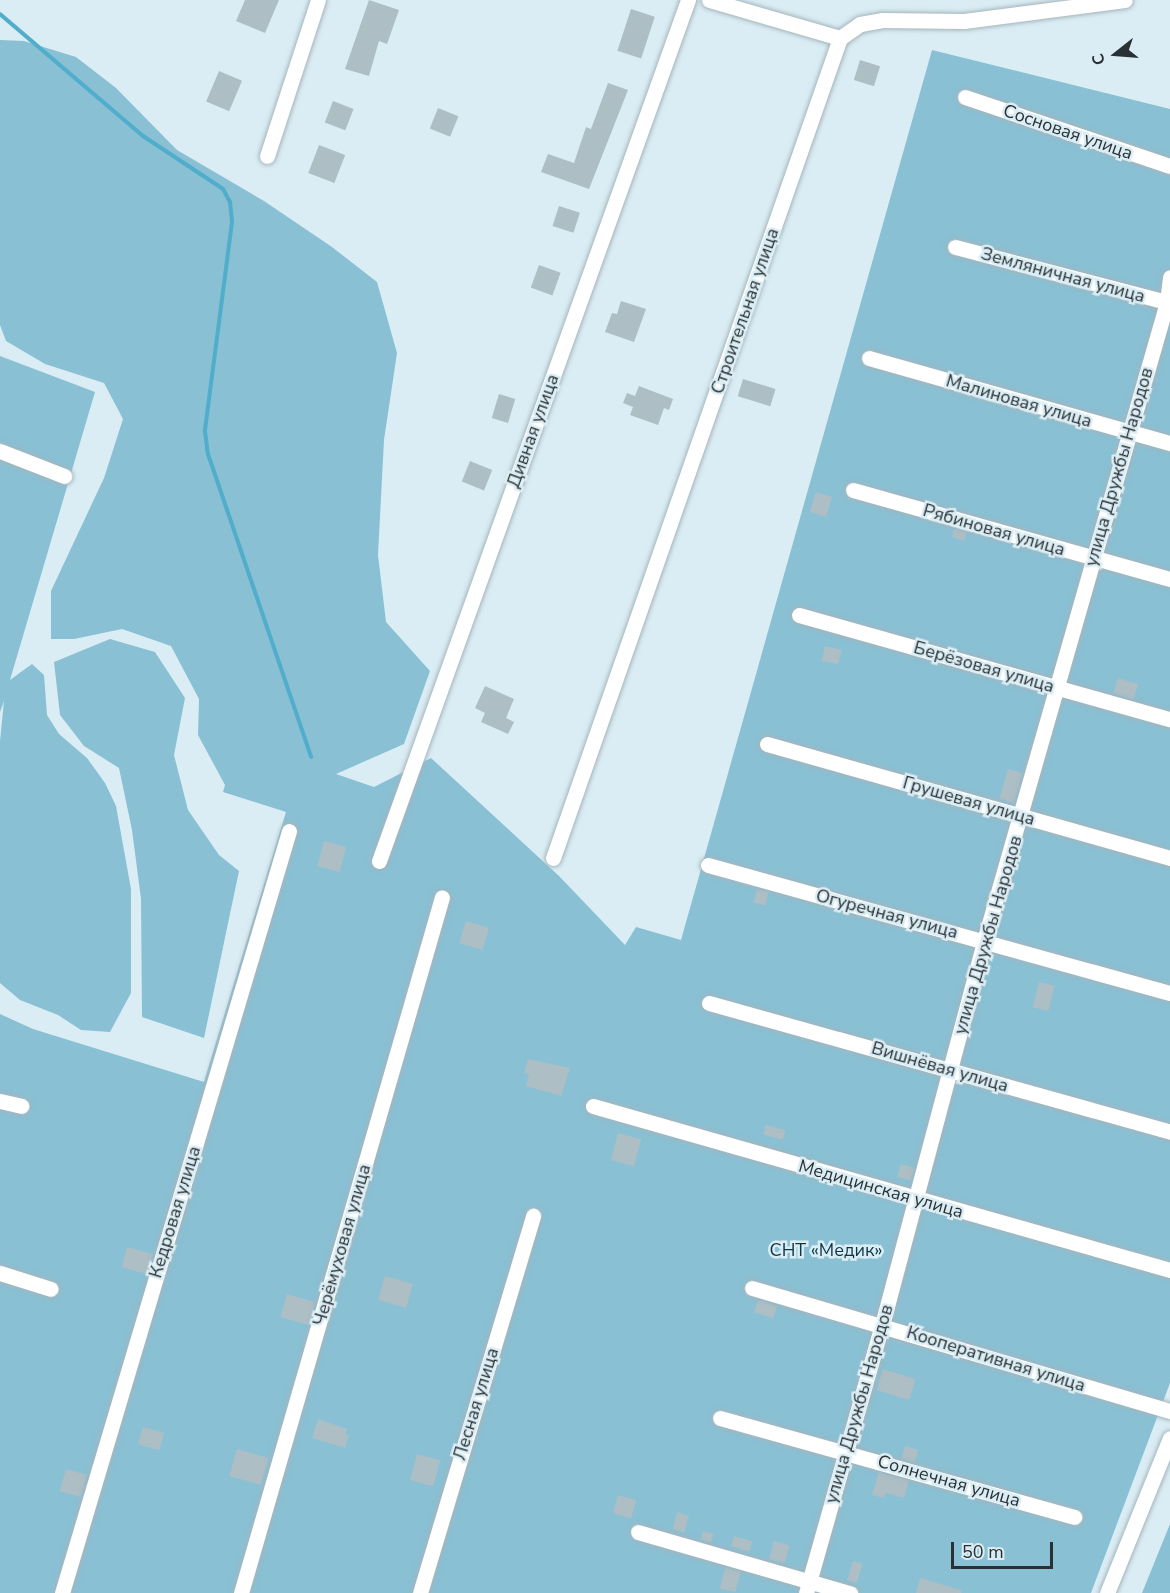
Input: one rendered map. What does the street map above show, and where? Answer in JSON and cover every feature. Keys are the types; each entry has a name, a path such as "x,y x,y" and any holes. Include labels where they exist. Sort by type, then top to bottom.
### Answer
{"street":[{"path":"267,156 318,0"},
{"name":"Дивная улица","path":"379,861 688,0"},
{"path":"709,0 840,38 860,24 883,20 964,21 1125,0"},
{"name":"Строительная улица","path":"553,858 840,38"},
{"name":"Сосновая улица","path":"965,97 1170,166"},
{"name":"Земляничная улица","path":"955,247 1168,303"},
{"name":"улица Дружбы Народов","path":"808,1587 882,1325 984,941 1022,816 1128,432 1168,303 1170,278"},
{"name":"Малиновая улица","path":"868,358 1170,443"},
{"path":"0,451 64,476"},
{"name":"Рябиновая улица","path":"853,490 1170,579"},
{"name":"Берёзовая улица","path":"799,615 1170,719"},
{"name":"Грушевая улица","path":"767,744 1170,858"},
{"name":"Кедровая улица","path":"62,1593 289,831"},
{"name":"Огуречная улица","path":"708,865 1170,993"},
{"name":"Черёмуховая улица","path":"241,1593 442,897"},
{"name":"Вишнёвая улица","path":"709,1003 1170,1131"},
{"path":"0,1101 21,1106"},
{"name":"Медицинская улица","path":"593,1106 1170,1270"},
{"name":"Лесная улица","path":"420,1593 533,1216"},
{"path":"0,1274 51,1289"},
{"name":"Кооперативная улица","path":"752,1288 1170,1411"},
{"name":"Солнечная улица","path":"720,1418 1074,1516"},
{"path":"1107,1593 1170,1438"},
{"path":"638,1532 808,1587 850,1593"}],"green space":[{"name":"СНТ «Медик»","path":"0,40 24,41 76,57 116,88 177,150 264,201 332,247 377,282 397,353 384,440 378,555 386,622 430,671 404,744 336,774 374,787 431,758 559,876 625,945 636,927 681,940 932,50 1170,109 1170,1383 1091,1593 0,1593 0,1014 33,1029 204,1082 286,812 223,792 225,785 198,735 199,699 171,646 122,629 74,639 51,639 51,591 104,478 123,419 104,383 45,364 6,341 0,325"},
{"path":"0,356 95,392 10,680 32,664 44,675 47,715 59,734 87,758 105,783 116,806 131,889 131,993 110,1032 81,1030 58,1015 20,1000 0,983 0,741 4,701 0,712"},
{"path":"110,639 155,652 185,698 174,755 188,810 219,855 239,871 204,1038 142,1017 141,899 132,830 119,768 84,746 60,715 54,662"},
{"path":"1170,1524 1170,1593 1142,1593"}],"building":[{"path":"245,0 279,0 265,33 236,21"},
{"path":"369,0 399,10 387,44 379,41 369,76 345,69"},
{"path":"631,9 655,17 641,59 617,51"},
{"path":"860,60 880,66 874,86 854,80"},
{"path":"219,71 242,81 229,111 206,101"},
{"path":"608,83 628,90 589,189 541,172 548,154 574,163 586,127 591,129"},
{"path":"333,101 354,109 345,130 325,122"},
{"path":"438,108 458,116 450,137 430,128"},
{"path":"319,145 345,155 334,183 308,173"},
{"path":"559,206 580,213 573,233 553,226"},
{"path":"539,265 561,273 552,295 531,288"},
{"path":"621,301 646,309 634,342 605,332 612,313 617,314"},
{"path":"743,379 776,389 770,406 738,396"},
{"path":"639,386 673,399 669,410 664,408 658,425 630,415 633,407 623,403 627,393 635,396"},
{"path":"499,394 515,399 508,423 492,418"},
{"path":"470,461 492,470 484,490 462,481"},
{"path":"816,492 832,497 826,517 810,512"},
{"path":"954,529 967,532 964,541 952,537"},
{"path":"825,646 842,650 838,664 822,661"},
{"path":"1118,678 1138,684 1133,699 1113,693"},
{"path":"485,686 514,699 506,718 514,722 508,734 481,722 485,713 475,708"},
{"path":"1008,769 1022,773 1014,803 999,799"},
{"path":"324,841 346,847 339,872 317,866"},
{"path":"757,889 769,892 765,905 754,903"},
{"path":"466,921 489,928 482,950 459,943"},
{"path":"1039,982 1055,986 1048,1011 1033,1007"},
{"path":"528,1059 570,1068 561,1096 526,1086 529,1074 524,1073"},
{"path":"766,1125 785,1130 783,1140 763,1135"},
{"path":"618,1133 641,1139 634,1166 611,1160"},
{"path":"901,1164 914,1168 911,1181 897,1176"},
{"path":"127,1247 153,1254 148,1274 122,1267"},
{"path":"385,1276 413,1284 406,1308 378,1300"},
{"path":"287,1294 315,1302 308,1325 280,1317"},
{"path":"758,1300 777,1306 773,1319 754,1312"},
{"path":"883,1369 916,1379 909,1400 877,1390"},
{"path":"318,1419 347,1429 345,1434 349,1435 345,1448 312,1438"},
{"path":"143,1427 164,1433 159,1450 138,1444"},
{"path":"905,1446 918,1450 915,1463 901,1458"},
{"path":"237,1449 269,1458 261,1485 229,1476"},
{"path":"417,1454 440,1460 433,1486 410,1480"},
{"path":"66,1469 87,1475 81,1497 60,1491"},
{"path":"879,1472 909,1481 904,1498 886,1493 884,1498 872,1495"},
{"path":"618,1495 636,1500 631,1519 613,1513"},
{"path":"677,1512 689,1516 684,1533 673,1529"},
{"path":"703,1531 714,1534 711,1543 701,1540"},
{"path":"734,1536 752,1541 749,1552 731,1547"},
{"path":"774,1541 789,1545 785,1563 769,1559"},
{"path":"853,1561 863,1564 857,1583 847,1580"},
{"path":"725,1568 741,1572 735,1592 720,1588"},
{"path":"920,1578 961,1590 961,1593 916,1593"}],"waterway":[{"path":"0,14 143,136 223,189 230,202 232,222 205,431 208,454 311,757"}]}
